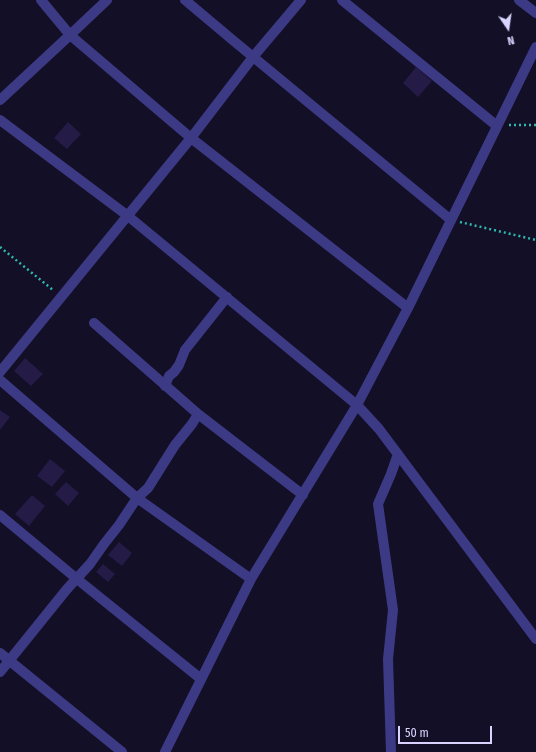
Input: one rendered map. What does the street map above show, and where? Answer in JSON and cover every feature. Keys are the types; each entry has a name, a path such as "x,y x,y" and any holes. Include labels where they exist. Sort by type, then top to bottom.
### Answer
{"street":[{"path":"41,0 70,35 191,138 408,308"},
{"path":"0,100 107,0"},
{"path":"186,0 451,220"},
{"path":"0,372 191,138 253,57 301,0"},
{"path":"342,0 497,126"},
{"path":"519,0 536,13"},
{"path":"165,752 251,579 357,405 408,308 536,47"},
{"path":"0,120 128,216 357,405 380,429 536,639"},
{"path":"165,386 169,376 179,365 185,350 227,297"},
{"path":"94,323 198,414 303,495"},
{"path":"0,380 137,498 251,579"},
{"path":"0,672 67,589 90,564 137,498 148,488 175,445 198,414"},
{"path":"390,752 388,659 393,610 378,504 398,454"},
{"path":"0,515 77,579 201,678"},
{"path":"0,653 122,752"}],"path":[{"path":"497,126 536,125"},
{"path":"451,220 536,240"},
{"path":"0,247 62,297"}],"building":[{"path":"416,67 432,81 418,97 403,83"},
{"path":"68,122 81,134 67,149 54,138"},
{"path":"25,358 43,374 31,386 14,371"},
{"path":"0,410 10,417 0,430"},
{"path":"50,459 65,471 52,487 37,476"},
{"path":"66,482 79,493 68,506 55,494"},
{"path":"32,495 45,506 29,526 15,514"},
{"path":"119,542 132,553 122,566 108,555"},
{"path":"103,564 115,574 108,582 96,572"}]}
